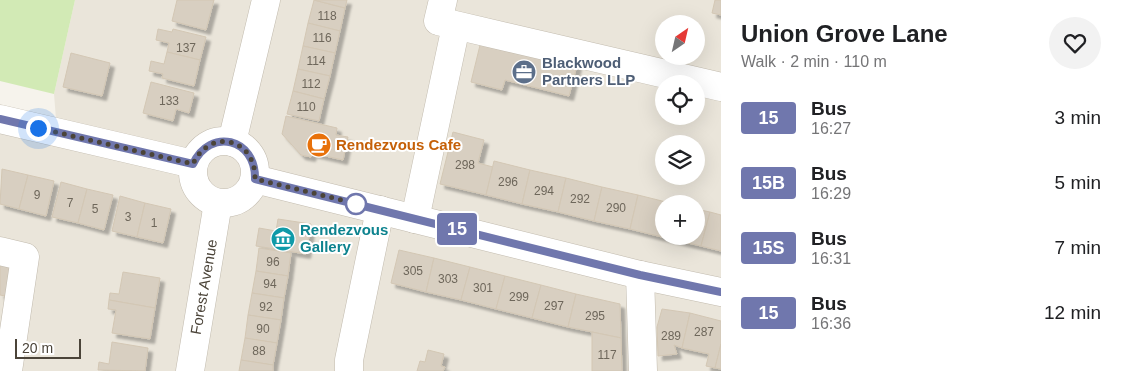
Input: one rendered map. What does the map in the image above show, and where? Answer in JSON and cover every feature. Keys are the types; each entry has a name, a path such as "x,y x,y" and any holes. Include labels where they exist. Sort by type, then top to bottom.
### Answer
{"street":[{"path":"232,142 266,0"},
{"path":"415,218 445,16 721,87"},
{"path":"0,119 193,164"},
{"path":"232,142 241,146 253,160 255,179 246,196 228,204 218,204 208,200 195,185 193,164 204,148 212,143 232,142"},
{"path":"255,179 640,275 721,292"},
{"name":"Forest Avenue","path":"190,371 218,204"},
{"path":"349,371 349,360 380,210"},
{"path":"0,250 25,257 8,309 8,371"},
{"path":"640,275 643,371"}],"shaded area":[{"path":"75,0 721,0 721,371 0,371 0,119 57,132 54,94"}],"green space":[{"path":"0,0 75,0 54,94 0,81"}],"building":[{"path":"177,0 214,0 206,30 172,21"},
{"path":"314,0 345,8 340,31 308,23"},
{"path":"314,0 347,0 345,8"},
{"path":"715,0 721,0 721,15 712,13"},
{"path":"308,23 340,31 335,53 303,46"},
{"path":"158,29 172,32 173,29 206,37 200,60 167,52 169,43 156,40"},
{"name":"Blackwood Partners LLP","path":"481,41 577,65 569,96 505,80 502,90 471,82"},
{"path":"303,46 335,53 330,76 298,69"},
{"path":"167,52 200,60 194,86 162,78 163,74 149,71 151,61 164,64"},
{"path":"71,53 110,63 102,96 63,87"},
{"path":"298,69 330,76 324,99 293,91"},
{"path":"151,82 194,93 189,113 176,109 173,121 143,113"},
{"path":"293,91 324,99 319,121 287,114"},
{"name":"Rendezvous Cafe","path":"286,116 337,128 336,135 348,137 343,160 312,153 311,157 301,155 282,134"},
{"path":"453,132 484,140 478,163 493,167 486,195 440,184"},
{"path":"494,161 530,170 522,204 486,195"},
{"path":"2,169 28,175 19,209 0,204"},
{"path":"530,170 566,178 558,212 522,204"},
{"path":"28,175 54,181 46,216 19,209"},
{"path":"566,178 602,187 594,221 558,212"},
{"path":"61,182 87,189 78,223 52,217"},
{"path":"602,187 638,195 630,229 594,221"},
{"path":"87,189 113,195 104,230 78,223"},
{"path":"638,195 655,199 655,235 630,229"},
{"path":"120,196 145,203 137,237 112,231"},
{"path":"145,203 171,209 163,243 137,237"},
{"path":"705,211 710,212 705,231"},
{"path":"710,212 721,215 721,251 701,246 705,245 705,231"},
{"name":"Rendezvous Gallery","path":"278,219 311,224 306,254 256,246 259,228 276,231"},
{"path":"259,248 291,253 288,276 256,271"},
{"path":"399,250 434,258 426,292 391,283"},
{"path":"434,258 470,267 461,300 426,292"},
{"path":"0,261 13,265 5,296 0,295"},
{"path":"470,267 505,276 496,309 461,300"},
{"path":"256,271 288,276 284,298 252,293"},
{"path":"123,272 160,278 155,308 109,300 110,293 119,294"},
{"path":"505,276 541,285 532,318 496,309"},
{"path":"541,285 576,294 568,327 532,318"},
{"path":"252,293 284,298 281,320 248,315"},
{"path":"576,294 620,304 621,338 568,327"},
{"path":"109,300 155,308 150,339 112,333 116,310 108,309"},
{"path":"662,309 690,313 682,348 674,345 677,354 658,356 657,327"},
{"path":"690,313 721,321 721,344 715,368 706,366 709,354 682,348"},
{"path":"248,315 281,320 277,343 245,338"},
{"path":"592,332 621,338 622,371 592,371"},
{"path":"245,338 277,343 273,365 241,360"},
{"path":"112,342 148,348 145,371 98,370 99,362 109,364"},
{"path":"721,344 721,369 715,368"},
{"path":"428,350 444,354 441,366 445,367 443,371 417,371 420,361 425,362"},
{"path":"241,360 273,365 273,371 239,371"}],"bus line":[{"name":"15","path":"0,119 193,164 197,155 212,143 232,142 241,146 253,160 255,179 640,275 721,292"}],"place":[{"name":"Blackwood Partners LLP","path":"524,72"},
{"name":"Rendezvous Cafe","path":"319,145"},
{"name":"Rendezvous Gallery","path":"283,239"}],"route":[{"path":"38,128 193,164 197,155 212,143 232,142 241,146 253,160 255,179 362,205 356,204"}]}
